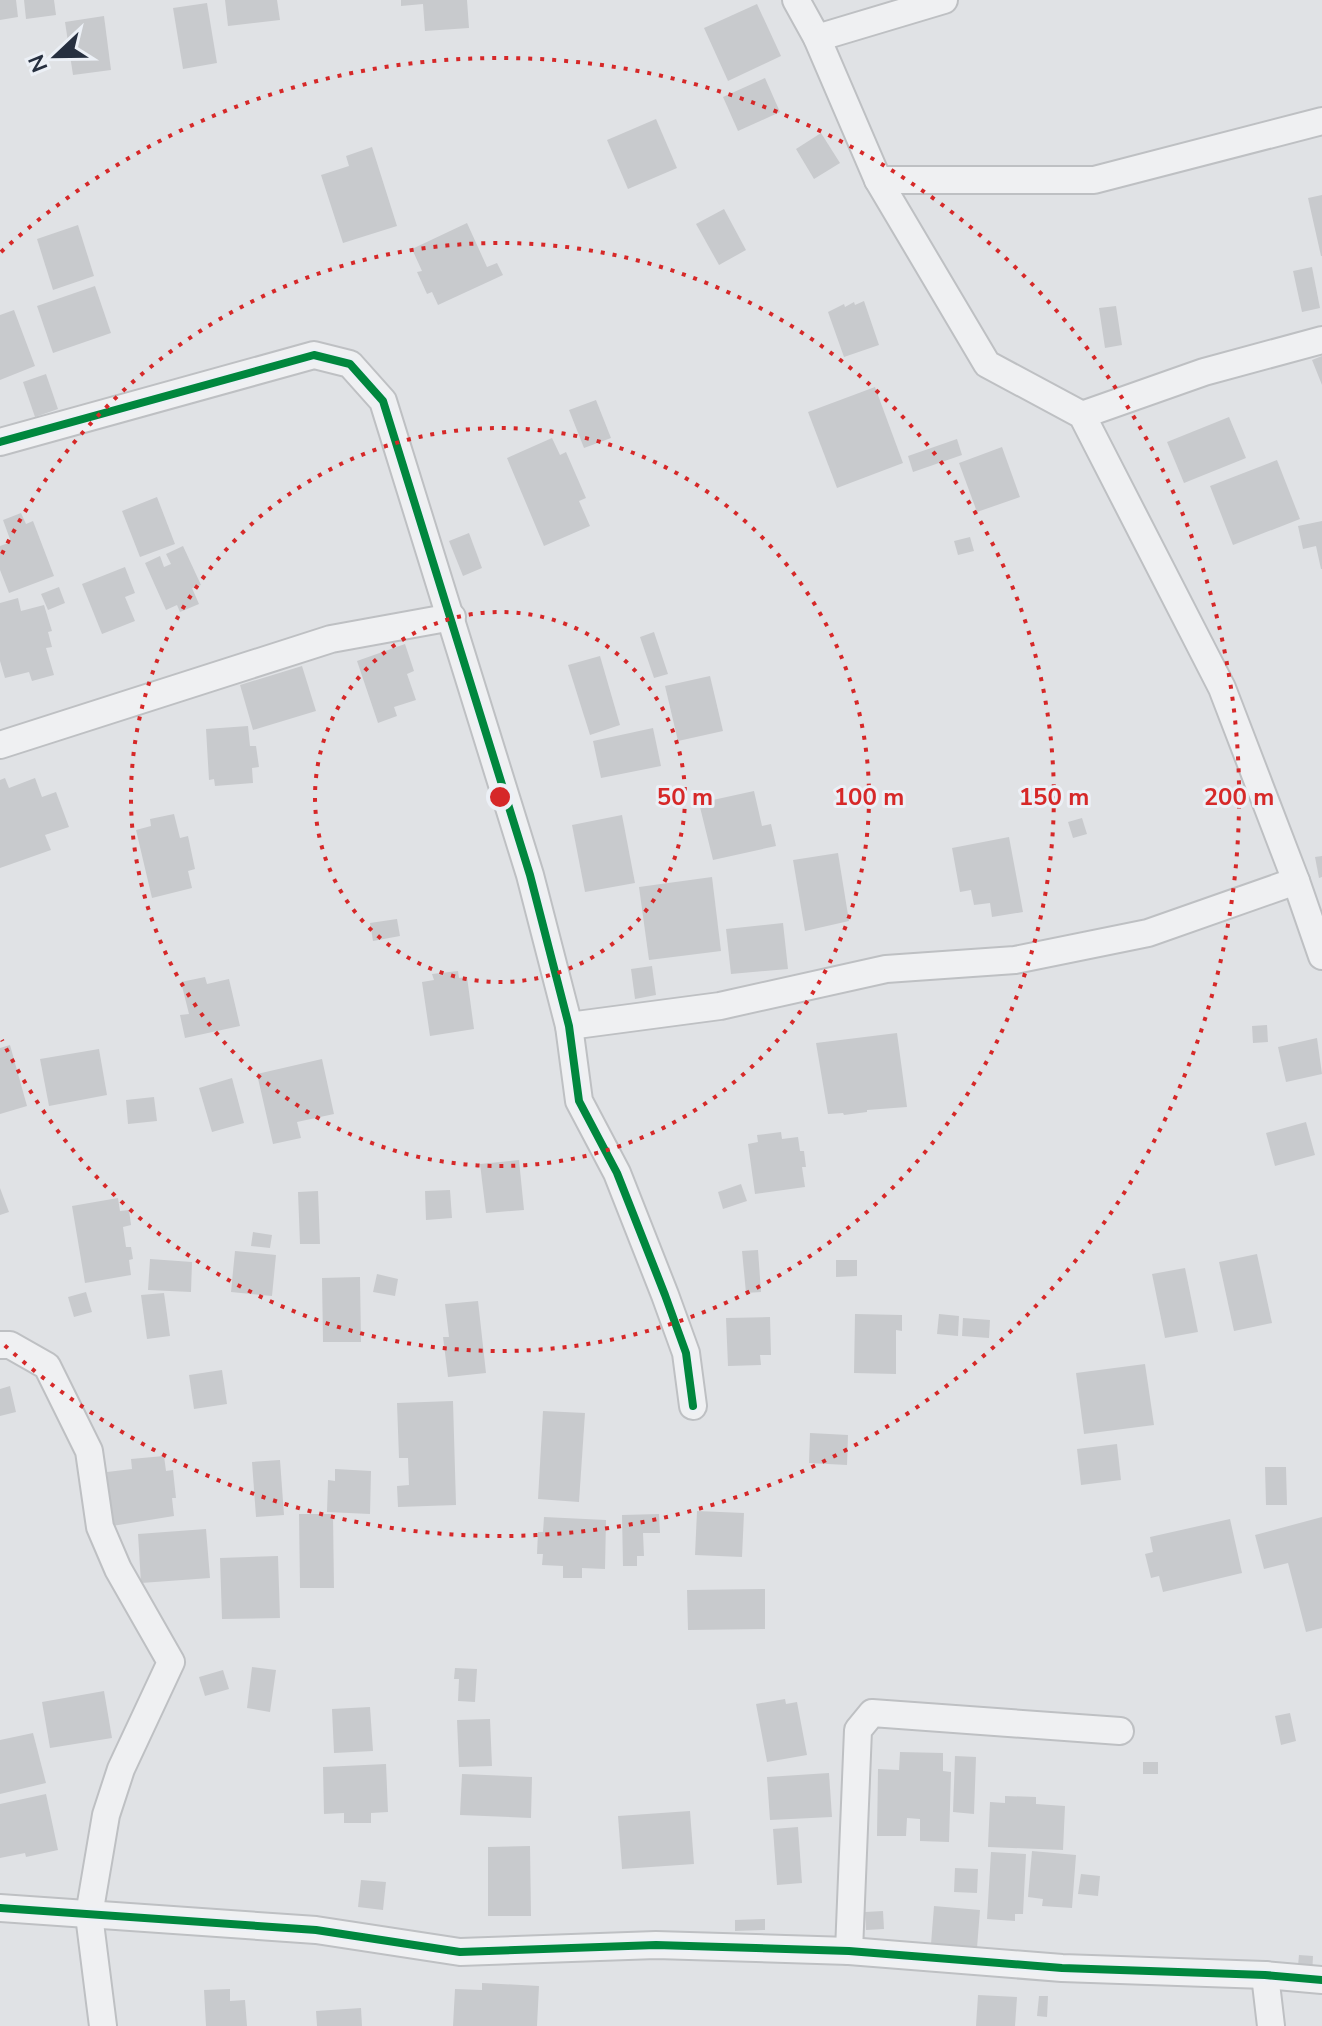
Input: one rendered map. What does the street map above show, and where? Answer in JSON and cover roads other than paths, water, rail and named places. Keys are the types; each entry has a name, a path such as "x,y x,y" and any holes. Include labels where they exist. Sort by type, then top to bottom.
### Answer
{"street":[{"path":"796,0 817,38 878,180 987,364 1082,415 1222,688 1322,956"},
{"path":"817,38 944,0"},
{"path":"878,180 1094,180 1322,121"},
{"path":"1082,415 1204,372 1322,340"},
{"path":"0,442 314,355 350,364 383,401 530,875 569,1026 579,1101 617,1173 665,1295 686,1353 693,1406"},
{"path":"0,745 331,639 452,617"},
{"path":"569,1026 720,1006 886,969 1015,960 1148,933 1296,881"},
{"path":"0,1345 10,1345 47,1366 89,1451 100,1527 118,1569 171,1662 121,1769 110,1803 89,1915 103,2026"},
{"path":"849,1951 858,1730 872,1713 1120,1731"},
{"path":"0,1908 316,1930 460,1952 656,1945 849,1951 1062,1968 1322,1980"},
{"path":"1265,1975 1271,2026"}]}
